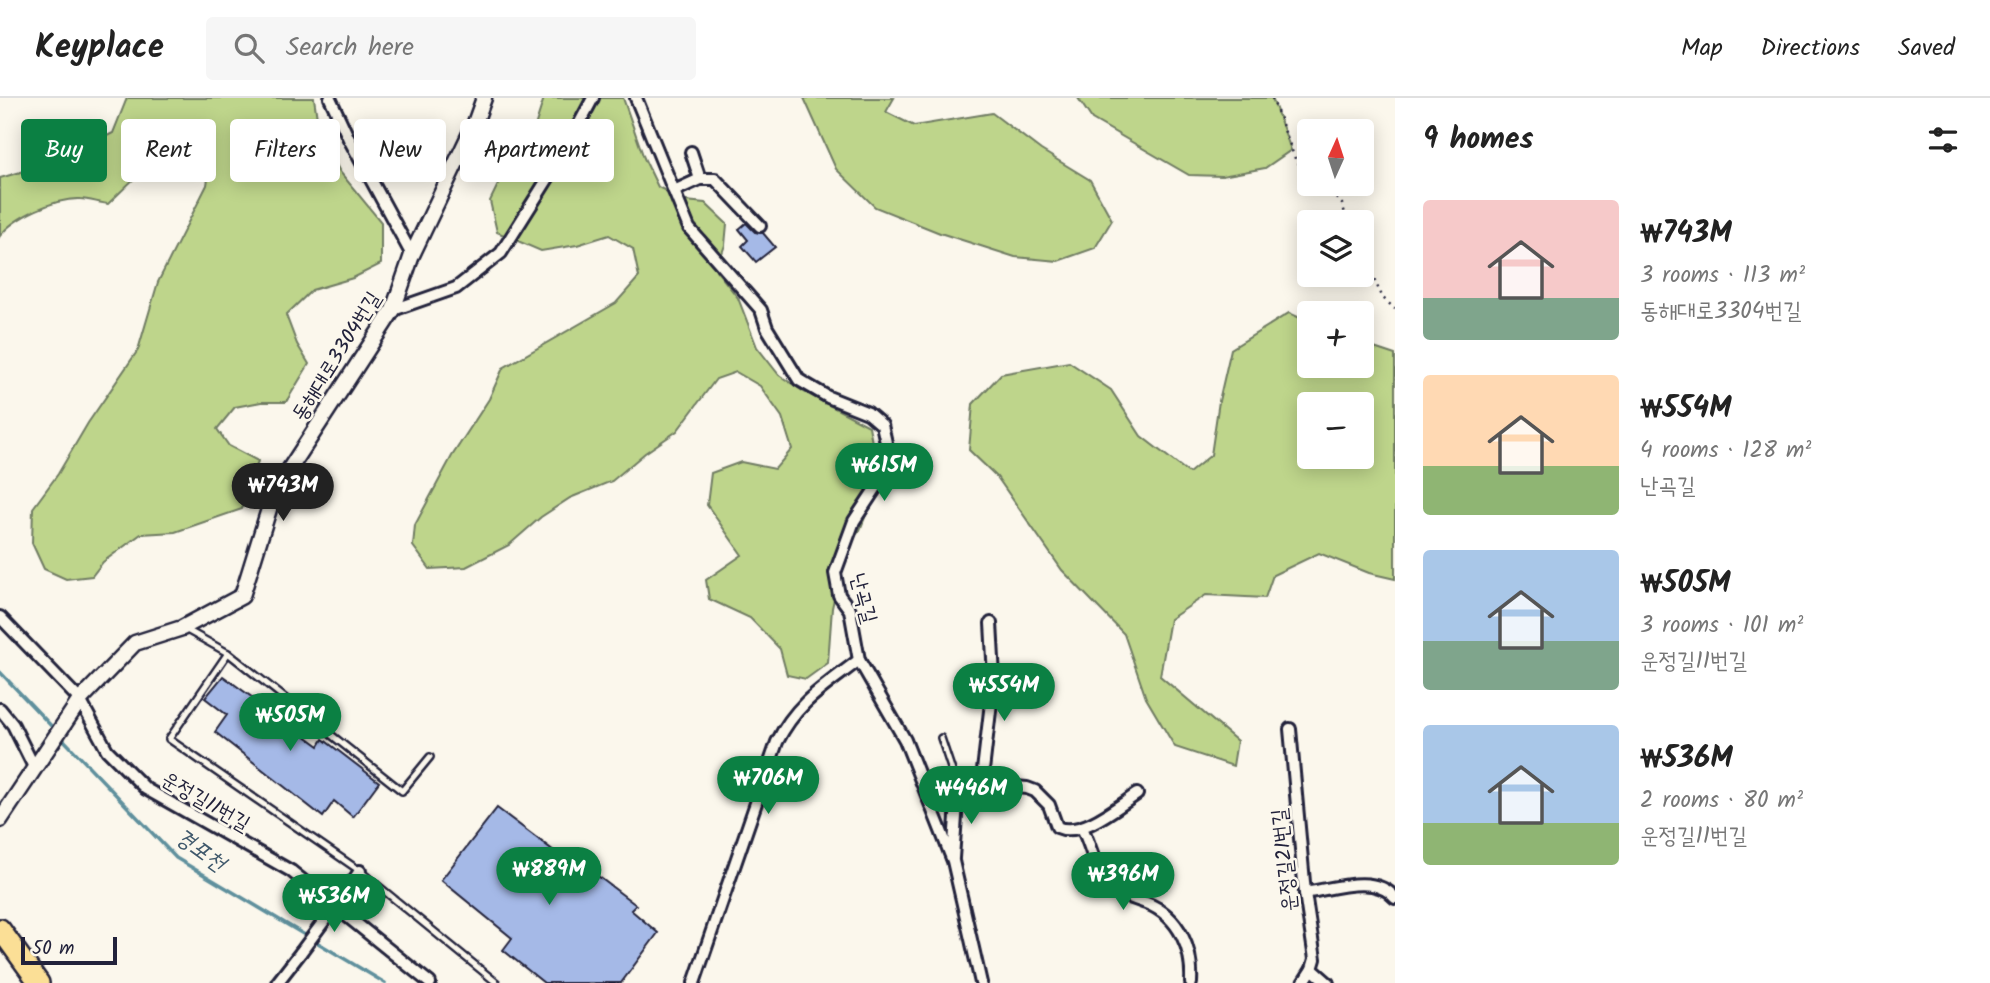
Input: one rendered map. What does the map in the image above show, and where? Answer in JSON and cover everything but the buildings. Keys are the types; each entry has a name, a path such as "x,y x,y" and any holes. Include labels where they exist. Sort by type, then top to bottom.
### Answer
{"highway":[{"path":"0,929 39,983"}],"street":[{"path":"330,98 412,255"},
{"name":"동해대로3304번길","path":"0,820 80,700 135,643 182,628 242,596 274,493 393,310 412,255 475,123 484,98"},
{"path":"393,310 456,288 501,253 562,156 593,98"},
{"name":"난곡길","path":"636,98 689,228 761,310 767,328 799,380 828,397 868,412 882,425 887,447 878,483 854,521 835,573 839,595 850,610 859,660 905,740 953,861 981,983"},
{"path":"691,152 700,179"},
{"path":"674,191 700,179 715,179 760,226"},
{"name":"운정길11번길","path":"0,617 80,700 107,750 146,789 291,872 429,983"},
{"path":"982,779 994,677 991,624"},
{"path":"694,983 788,720 804,702 859,660"},
{"path":"0,709 13,725 34,767"},
{"name":"운정길21번길","path":"1290,729 1305,893 1315,959 1312,970"},
{"path":"953,861 958,789 982,779 1004,788 1027,788 1035,791 1049,805 1057,827 1064,830 1082,828 1138,794"},
{"path":"1082,828 1105,881 1115,890 1156,908 1178,928 1189,948 1191,983"},
{"path":"277,983 360,870"},
{"path":"1305,893 1361,884 1385,888 1395,898"},
{"path":"1303,983 1312,970 1328,983"}],"lane":[{"path":"182,628 228,653 402,791 430,757"},
{"path":"228,653 169,739 360,870 497,983"},
{"path":"941,738 958,789"}],"path":[{"path":"1272,98 1297,162"},
{"path":"1334,196 1344,210"},
{"path":"1374,280 1383,298 1395,309"}],"green space":[{"path":"127,98 314,98 317,119 230,119 230,182 340,182 340,172 381,222 381,264 353,278 312,290 286,315 297,344 309,364 286,402 261,402 235,407 217,429 229,446 258,461 242,509 175,532 141,534 103,562 92,576 66,579 44,569 32,543 33,508 138,350 158,282 207,182 216,182 216,119 121,119 121,182 131,182 108,204 80,199 48,205 15,222 0,236 0,178 21,172 21,182 107,182 107,136 113,133"},
{"path":"544,98 623,98 644,158 658,187 686,201 705,203 727,224 725,245 716,270 738,298 757,347 779,375 804,392 869,426 879,482 860,530 845,550 832,608 828,663 806,679 787,675 780,649 750,618 709,599 706,580 742,555 707,505 711,473 741,462 775,469 792,449 782,417 760,386 736,372 716,379 677,431 612,481 570,498 541,517 509,545 466,567 430,569 413,546 415,525 452,456 489,399 503,368 616,303 639,277 633,249 609,235 577,245 541,251 497,232 490,201 499,182 614,182 614,119 537,119"},
{"path":"804,98 894,98 886,112 914,126 992,113 1041,150 1090,180 1112,220 1095,248 1058,261 1015,257 940,233 875,207 836,169"},
{"path":"1078,98 1272,98 1291,150 1265,168 1222,176 1189,175 1092,119"},
{"path":"1289,313 1297,317 1297,378 1374,378 1374,348 1395,355 1395,579 1369,573 1319,553 1273,575 1265,598 1206,595 1170,619 1160,676 1237,741 1233,766 1175,747 1146,698 1124,634 1062,570 997,477 969,450 973,404 1001,374 1069,362 1111,390 1141,436 1189,473 1211,455 1219,401 1231,349"}],"waterway":[{"name":"경포천","path":"0,672 56,731"},
{"name":"경포천","path":"61,737 176,858 385,983"}]}
